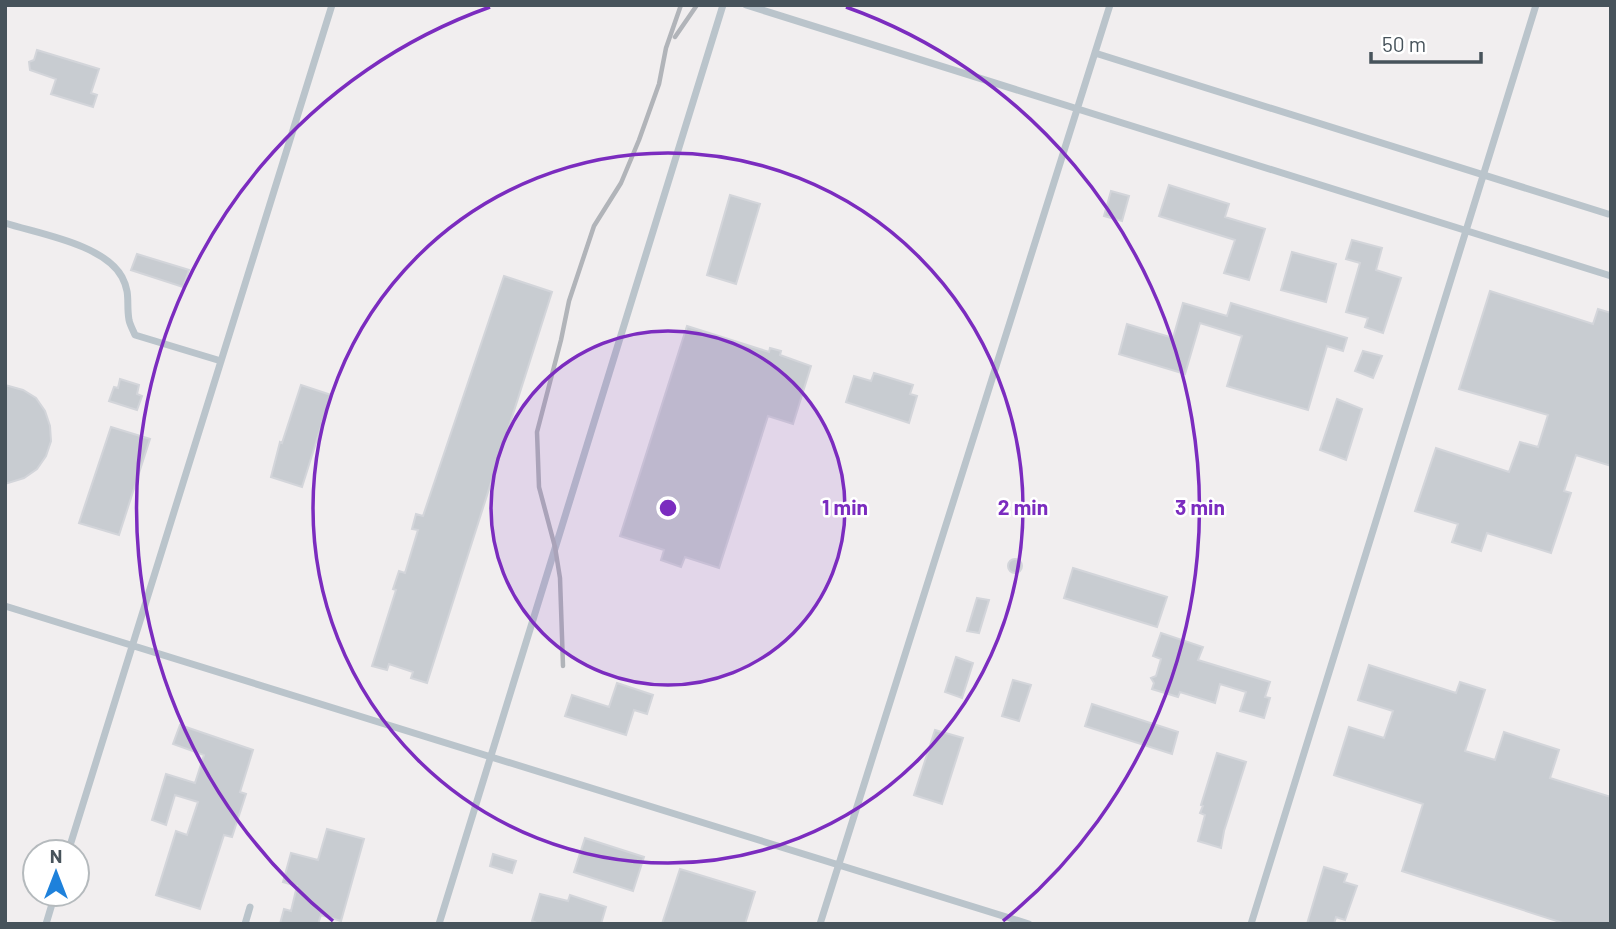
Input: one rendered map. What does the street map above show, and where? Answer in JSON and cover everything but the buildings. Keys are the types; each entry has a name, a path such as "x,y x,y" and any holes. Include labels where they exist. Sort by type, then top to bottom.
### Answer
{"lane":[{"path":"72,838 332,5"},
{"path":"439,924 723,5"},
{"path":"746,5 1611,276"},
{"path":"820,924 1110,5"},
{"path":"1251,924 1536,5"},
{"path":"1095,53 1608,214"},
{"path":"5,223 87,248 107,260 121,276 130,298 129,320 135,335 221,362"},
{"path":"5,606 1029,924"},
{"path":"245,924 250,907"}],"railway":[{"path":"563,666 560,578 539,487 537,432 569,301 594,226 621,183 639,140 659,84 666,48 681,5"},
{"path":"675,37 697,5"}]}
